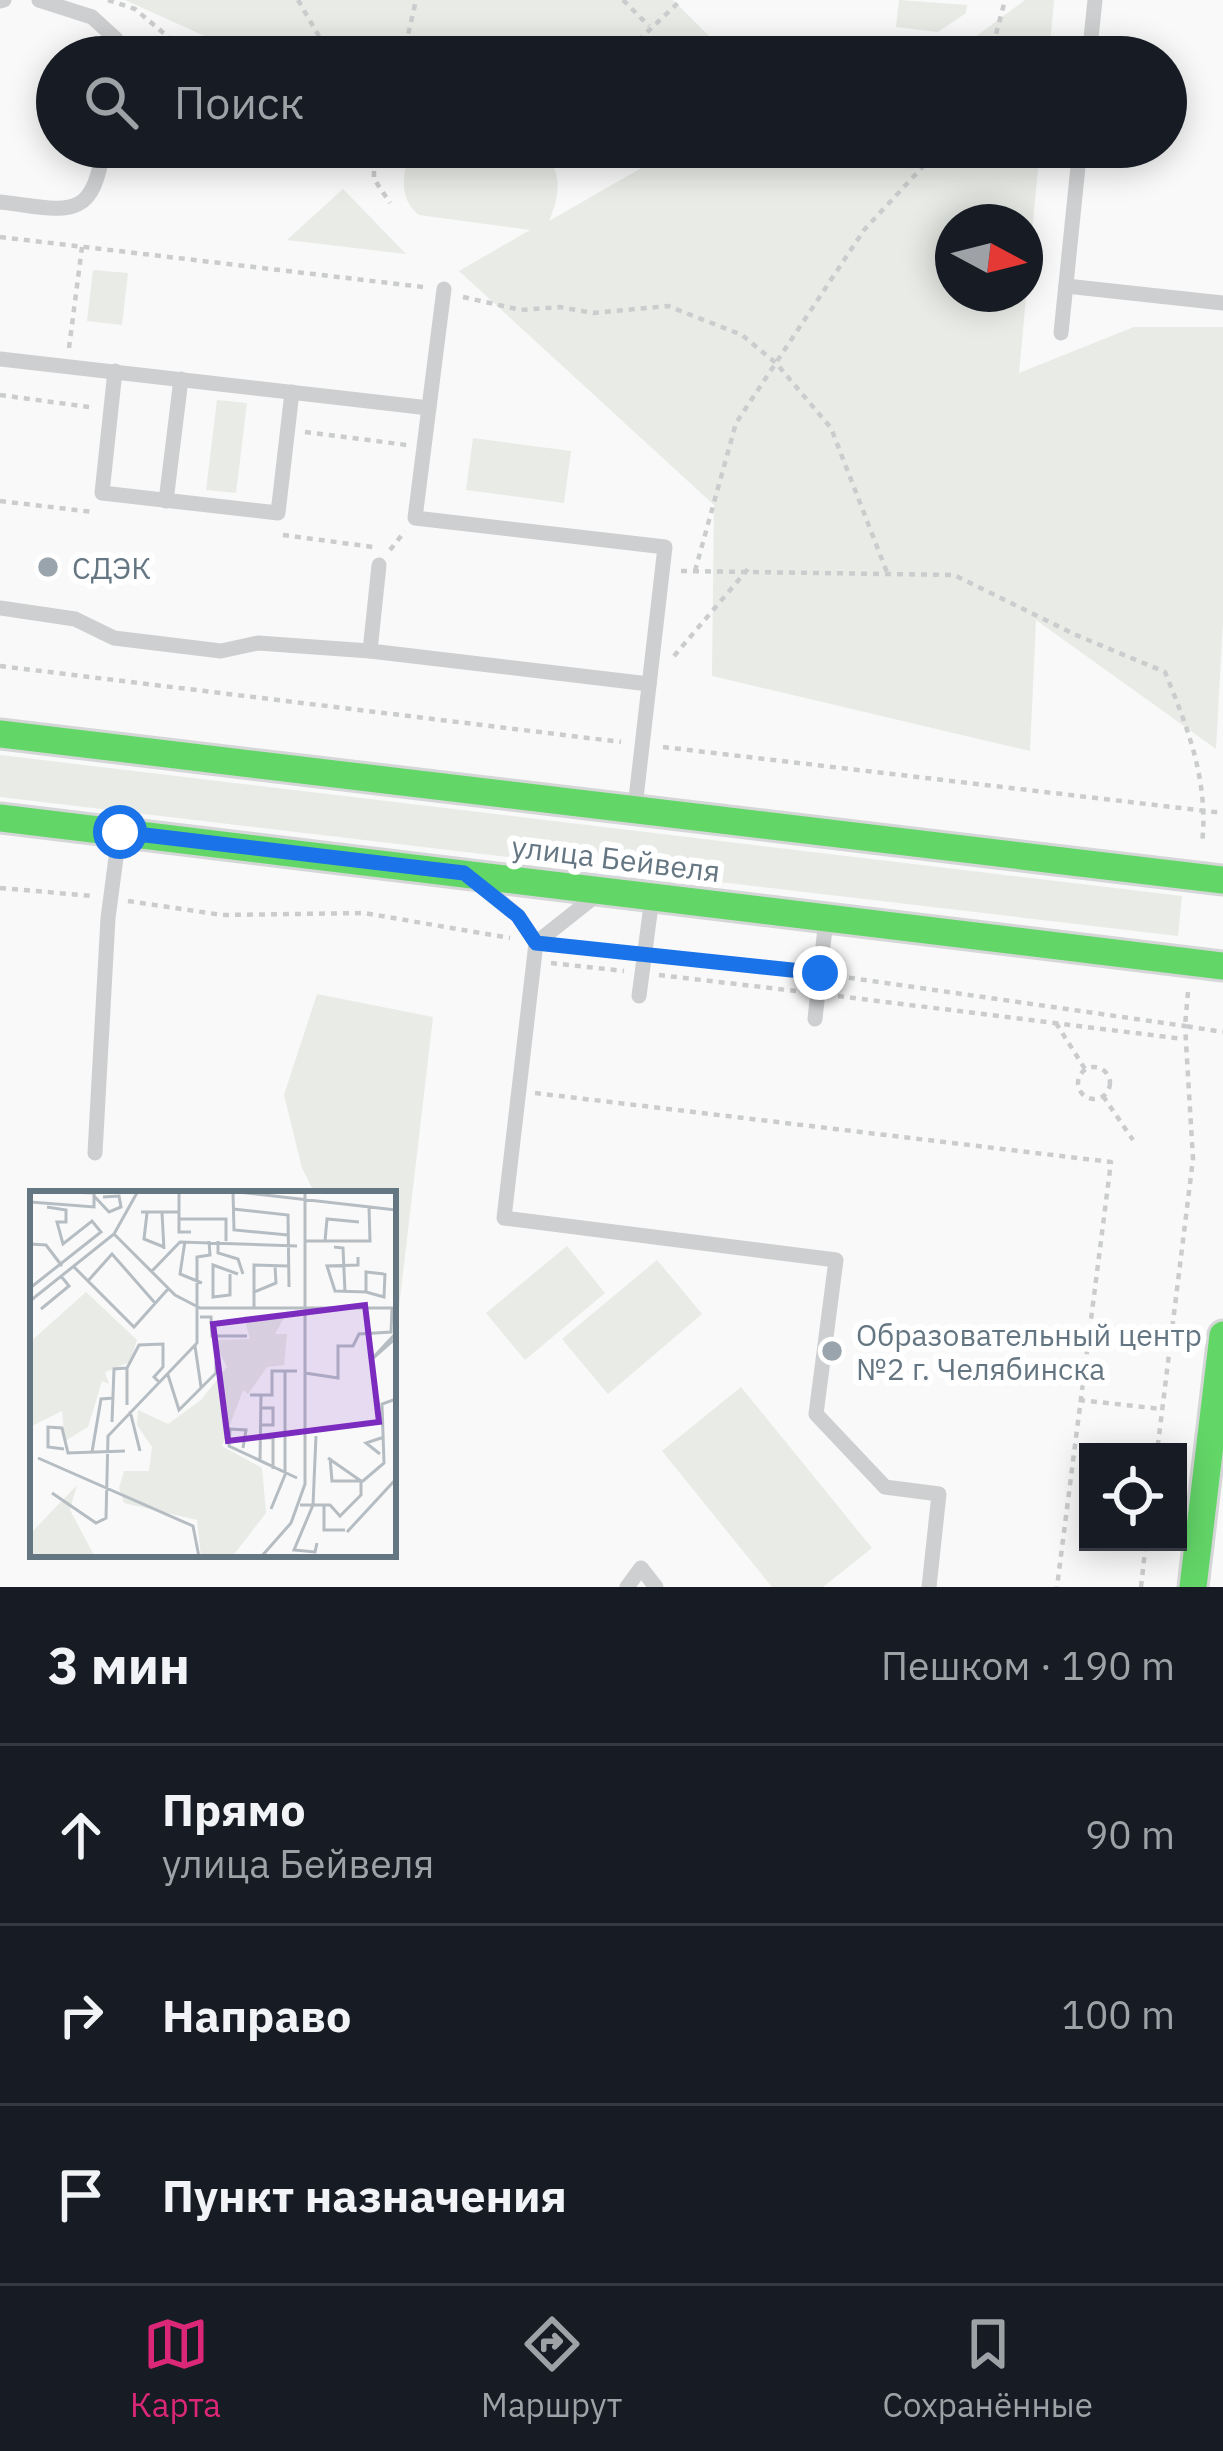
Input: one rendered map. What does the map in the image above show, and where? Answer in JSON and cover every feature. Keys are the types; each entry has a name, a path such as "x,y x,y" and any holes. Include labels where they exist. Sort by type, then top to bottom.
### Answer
{"main road":[{"name":"улица Бейвеля","path":"0,734 1223,880"},
{"name":"улица Бейвеля","path":"0,818 1223,966"},
{"path":"1193,1587 1214,1480 1223,1335"}],"lane":[{"path":"39,0 92,17 113,36"},
{"path":"1091,36 1095,0"},
{"path":"0,202 65,209 87,200 99,183 101,168"},
{"path":"1061,333 1078,168"},
{"path":"1066,286 1223,303"},
{"path":"445,289 415,518 665,547 635,810"},
{"path":"0,359 429,408"},
{"path":"116,370 102,493 278,513 292,392"},
{"path":"166,501 181,380"},
{"path":"370,651 379,565"},
{"path":"0,608 75,619 114,638 221,651 258,644 370,651 649,684"},
{"path":"95,1153 111,898 120,832"},
{"path":"464,873 518,916 536,943 505,1218 836,1260 816,1414 885,1486 939,1494 929,1587"},
{"path":"536,943 604,890"},
{"path":"639,996 652,895"},
{"path":"815,1019 826,916"},
{"path":"627,1587 640,1568 656,1587"}],"path":[{"path":"108,0 135,9 167,36"},
{"path":"298,0 319,36"},
{"path":"408,36 416,0"},
{"path":"623,0 650,27"},
{"path":"642,36 681,0"},
{"path":"996,36 1005,0"},
{"path":"374,168 374,179 390,203"},
{"path":"695,571 736,423 864,230 922,168"},
{"path":"0,237 445,289 473,302 521,310 560,307 593,313 668,306 742,335 776,363 831,428 888,574"},
{"path":"66,365 82,247"},
{"path":"0,394 111,411"},
{"path":"287,430 423,447"},
{"path":"379,565 415,518"},
{"path":"649,684 748,569"},
{"path":"662,571 954,575 1165,672 1197,752 1204,822"},
{"path":"0,667 1223,813"},
{"path":"0,888 222,915 364,913 536,943 820,973 1185,1026 1193,1159 1157,1443"},
{"path":"534,961 1186,1039"},
{"path":"1056,1022 1085,1070"},
{"path":"1095,1066 1108,1073 1110,1088 1103,1096 1093,1099 1081,1092 1078,1078 1085,1070 1095,1066"},
{"path":"518,1091 1111,1162 1058,1587"},
{"path":"1103,1096 1133,1139"},
{"path":"1079,1400 1162,1409"},
{"path":"1141,1587 1145,1551"}],"shaded area":[{"path":"125,0 673,0 709,36 204,36"},
{"path":"899,0 967,5 966,13 938,32 896,27"},
{"path":"1025,0 1054,0 1051,36 976,36"},
{"path":"406,168 553,168 558,182 549,221 641,168 1038,168 1035,204 935,204 935,312 1025,312 1019,373 1134,327 1223,327 1223,620 1216,749 1036,620 1030,751 712,676 714,505 459,271 530,230 419,215 405,195"},
{"path":"343,189 406,254 287,240"},
{"path":"93,270 128,273 122,325 87,321"},
{"path":"217,400 247,403 236,493 206,490"},
{"path":"473,438 571,451 564,503 466,490"},
{"path":"0,755 1182,896 1178,936 0,797"},
{"path":"317,994 433,1017 396,1333 396,1191 314,1191 302,1168 284,1095"},
{"path":"567,1246 605,1293 525,1360 486,1313"},
{"path":"657,1260 702,1314 608,1394 562,1339"},
{"path":"741,1387 872,1548 823,1587 772,1587 662,1451"}],"traffic: fast":[{"path":"0,734 1223,880"},
{"path":"0,818 1223,966"},
{"path":"1193,1587 1223,1335"}],"place":[{"name":"СДЭК","path":"48,567"},
{"name":"Образовательный центр №2 г. Челябинска","path":"832,1351"}],"route":[{"path":"120,832 464,873 518,916 536,943 820,973"}]}
